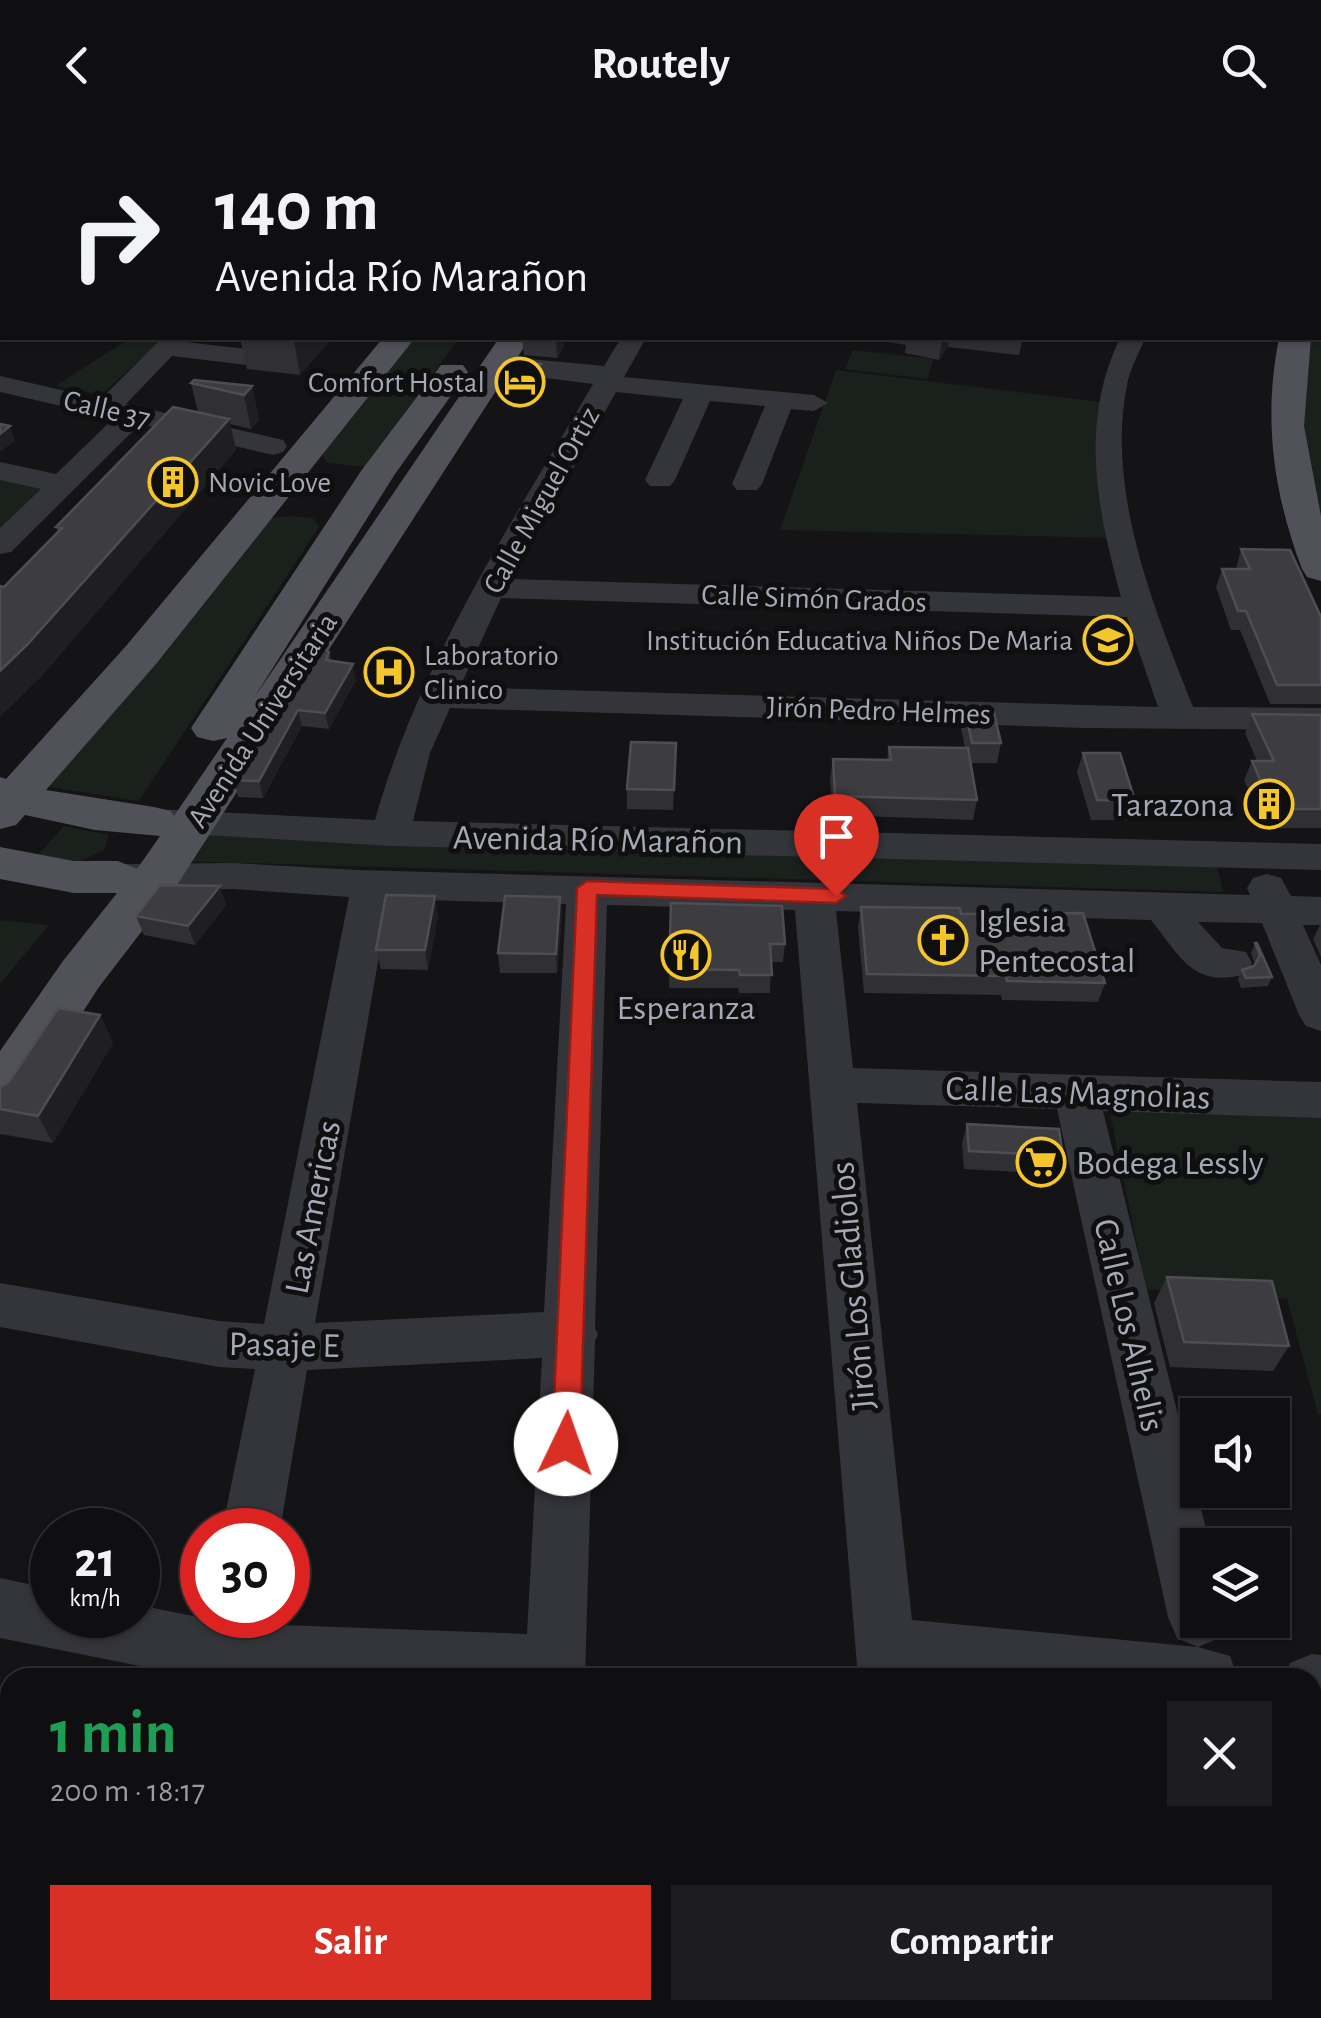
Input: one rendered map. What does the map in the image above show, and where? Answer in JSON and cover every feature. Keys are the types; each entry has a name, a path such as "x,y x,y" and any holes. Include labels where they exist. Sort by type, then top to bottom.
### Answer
{"main road":[{"path":"124,651 263,506 288,453 366,340"},
{"path":"4,792 288,453 397,340"},
{"path":"1295,340 1286,376 1284,422 1299,505 1321,569"},
{"name":"Avenida Universitaria","path":"0,1094 81,974 173,824 471,407 496,346"},
{"name":"Avenida Universitaria","path":"173,824 326,510 379,471 496,346"},
{"path":"288,453 317,478 332,480 379,471 471,407"},
{"path":"263,506 326,510"},
{"name":"Avenida Río Marañon","path":"4,792 98,818 173,824"},
{"name":"Avenida Río Marañon","path":"0,863 74,877 138,876"},
{"name":"Avenida Universitaria","path":"0,1030 138,876"}],"street":[{"name":"Calle Miguel Ortiz","path":"391,834 412,753 490,588 631,340"},
{"path":"1131,340 1115,378 1110,477 1137,607 1180,718"},
{"path":"0,545 61,484 171,343 246,357"},
{"path":"496,346 608,379 814,404"},
{"name":"Calle 37","path":"0,384 288,453"},
{"path":"660,480 700,392"},
{"path":"747,484 781,400"},
{"path":"0,471 61,484"},
{"name":"Calle Simón Grados","path":"490,588 1137,607"},
{"name":"Jirón Pedro Helmes","path":"438,697 1321,719"},
{"name":"Avenida Río Marañon","path":"173,824 391,834 1321,857"},
{"path":"1252,855 1273,940 1321,1014"},
{"name":"Avenida Río Marañon","path":"138,876 814,894 1163,908 1273,940"},
{"name":"Las Americas","path":"255,1508 372,884"},
{"path":"555,1668 572,1334 587,888"},
{"name":"Jirón Los Gladiolos","path":"814,894 886,1662"},
{"path":"1163,908 1211,964 1273,940"},
{"name":"Calle Las Magnolias","path":"834,1085 1321,1100"},
{"name":"Calle Los Alhelis","path":"1076,1092 1180,1540"},
{"name":"Pasaje E","path":"0,1305 219,1344 285,1348 572,1334"},
{"path":"0,1608 228,1649 498,1668"},
{"name":"Calle Los Alhelis","path":"1202,1638 1208,1668"},
{"path":"886,1662 1008,1668"}],"shaded area":[{"path":"127,340 162,340 101,395 55,386"},
{"path":"409,340 458,340 366,467 327,463 321,452"},
{"path":"1306,340 1321,340 1321,535 1300,437 1300,363"},
{"path":"853,350 934,359 927,379 845,369"},
{"path":"836,370 1100,402 1114,538 780,530"},
{"path":"0,477 45,487 0,531"},
{"path":"270,518 313,518 319,527 139,801 42,786"},
{"path":"64,826 109,835 104,850 77,863 32,861"},
{"path":"190,834 1217,865 1223,892 175,861"},
{"path":"0,920 49,925 0,984"},
{"path":"1108,1104 1321,1110 1321,1414 1287,1299 1146,1289"}],"building":[{"path":"508,360 541,364 535,374 501,370"},
{"path":"194,380 252,386 244,395 191,383"},
{"path":"173,407 229,419 0,671 0,586 4,587 62,528 56,527"},
{"path":"1241,549 1290,550 1321,617 1321,685 1277,685 1246,611 1238,611 1222,569 1250,569"},
{"path":"321,647 329,652 326,660 353,664 325,713 298,710 259,781 234,780"},
{"path":"965,709 993,709 1001,743 972,743"},
{"path":"1252,714 1321,715 1321,809 1273,809 1252,761 1274,761"},
{"path":"631,742 676,743 674,790 627,789"},
{"path":"889,747 968,748 977,800 835,796 833,759 891,760"},
{"path":"1083,753 1120,753 1135,801 1097,800"},
{"path":"160,885 220,886 188,926 136,916"},
{"path":"386,895 435,896 425,950 376,950"},
{"path":"505,896 560,897 556,954 498,953"},
{"path":"671,903 782,906 785,944 770,944 772,975 740,975 739,970 669,969"},
{"path":"861,907 960,908 961,914 1083,913 1105,983 1007,981 1006,976 867,974"},
{"path":"1255,943 1272,977 1246,978 1242,970 1254,966 1260,955"},
{"path":"58,1008 100,1015 38,1116 0,1109 0,1087 8,1083"},
{"path":"967,1124 1059,1129 1063,1156 969,1151"},
{"path":"1167,1277 1272,1281 1289,1346 1184,1342"}],"place":[{"name":"Comfort Hostal","path":"520,382"},
{"name":"Novic Love","path":"173,482"},
{"name":"Institución Educativa Niños De Maria","path":"1108,640"},
{"name":"Laboratorio Clinico","path":"389,672"},
{"name":"Tarazona","path":"1269,804"},
{"name":"Iglesia Pentecostal","path":"943,940"},
{"name":"Esperanza","path":"686,955"},
{"name":"Bodega Lessly","path":"1041,1162"}],"route":[{"path":"566,1444 587,888 836,896"}]}
